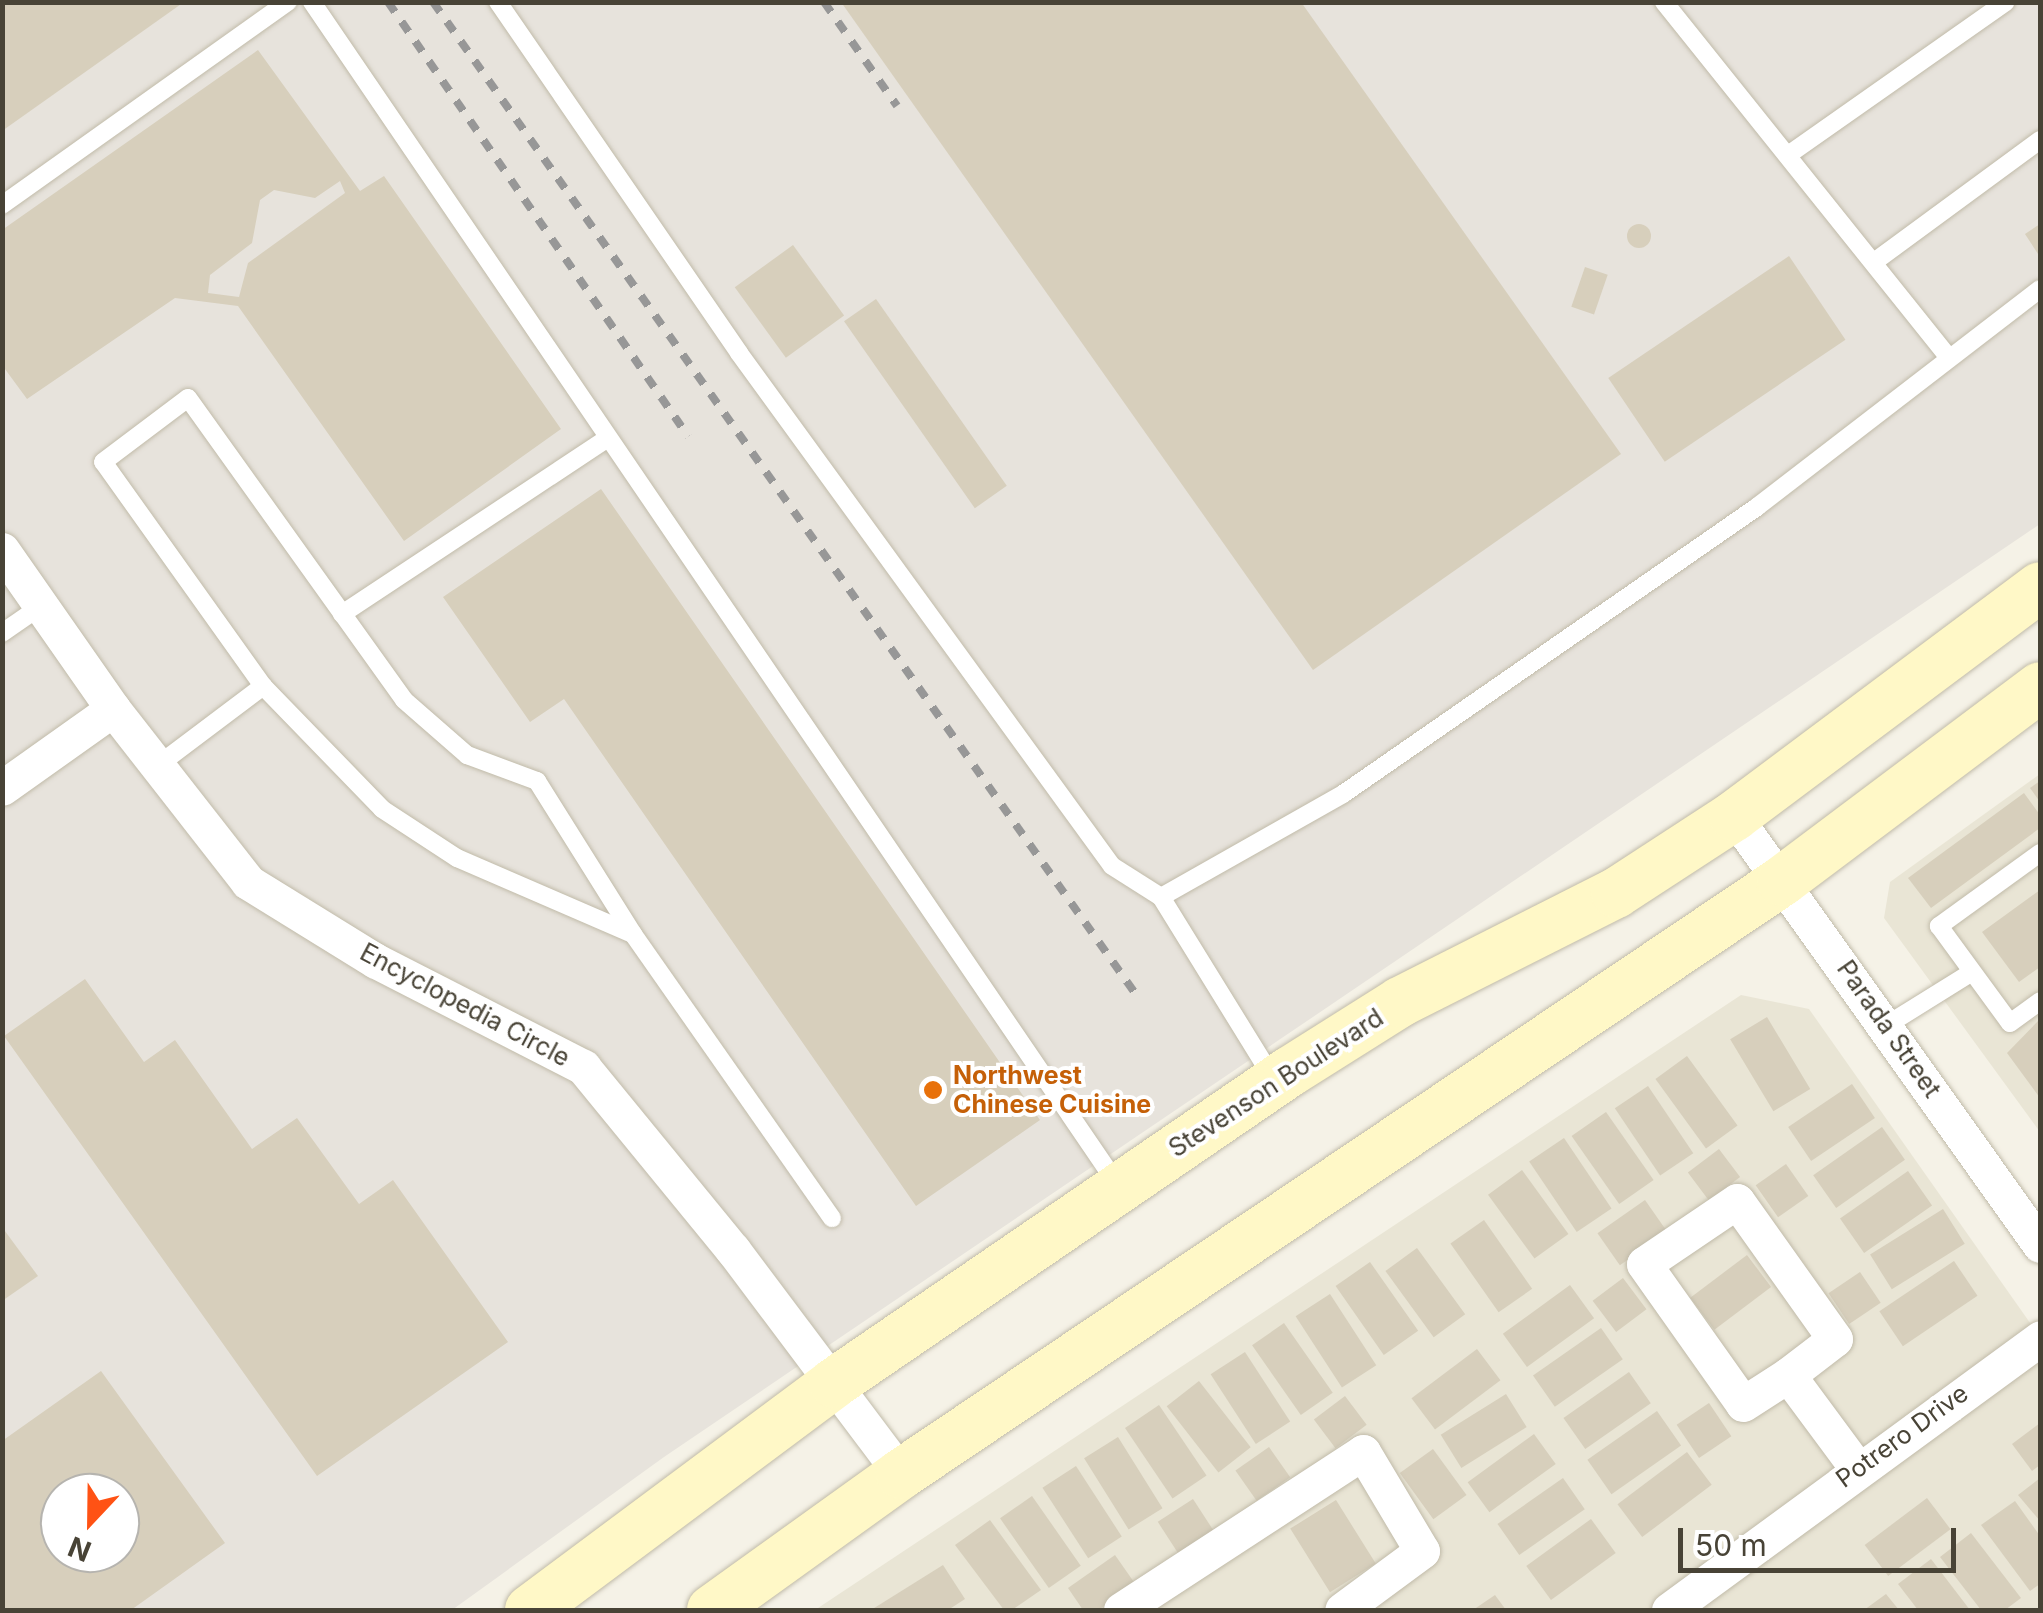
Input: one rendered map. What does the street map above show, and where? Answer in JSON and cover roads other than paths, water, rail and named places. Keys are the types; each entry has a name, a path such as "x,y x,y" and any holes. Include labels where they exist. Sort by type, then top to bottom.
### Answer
{"main road":[{"name":"Stevenson Boulevard","path":"530,1610 834,1383 1276,1082 1400,1002 1616,893 1734,816 2040,587"},
{"path":"712,1610 901,1474 1782,881 2040,686"}],"street":[{"name":"Encyclopedia Circle","path":"2,550 112,709 248,882 376,961 584,1067 834,1383 901,1474"},
{"path":"2,788 112,709"},
{"name":"Parada Street","path":"1734,816 1887,1025 2040,1245"},
{"path":"1737,1201 1835,1339 1788,1375 1743,1404 1644,1264 1737,1201"},
{"name":"Potrero Drive","path":"1669,1610 1856,1467 2040,1338"},
{"path":"1788,1375 1856,1467"},
{"path":"1121,1610 1363,1452 1422,1551 1394,1597 1342,1610"}],"lane":[{"path":"2,206 288,2"},
{"path":"312,2 606,439 1120,1188"},
{"path":"498,2 739,354 1112,866 1161,898 1276,1082"},
{"path":"1664,2 1947,355"},
{"path":"1788,155 2006,2"},
{"path":"1874,262 2040,140"},
{"path":"1161,898 1343,794 1757,508 1947,355 2040,289"},
{"path":"633,934 458,858 382,809 263,686 103,462 188,398 404,700 467,755 537,781 633,934 832,1218"},
{"path":"342,614 606,439"},
{"path":"2,634 42,606"},
{"path":"157,766 263,686"},
{"path":"2040,853 1939,926 2010,1023 2040,1001"},
{"path":"1887,1025 1972,972"}],"railway":[{"path":"388,2 688,436"},
{"path":"433,2 1140,1000"},
{"path":"824,2 897,106"}],"place":[{"name":"Northwest Chinese Cuisine","path":"933,1090"}]}
